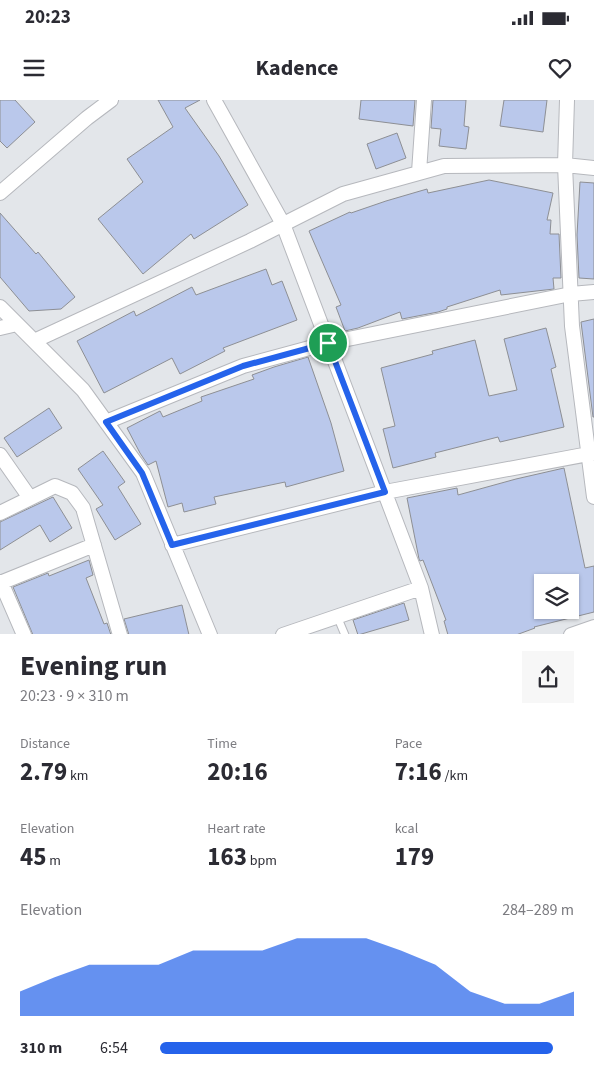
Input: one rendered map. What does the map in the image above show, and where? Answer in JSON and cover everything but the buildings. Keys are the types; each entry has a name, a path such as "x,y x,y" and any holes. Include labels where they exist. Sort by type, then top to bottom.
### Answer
{"street":[{"path":"0,193 87,118 111,100"},
{"path":"214,100 284,224 421,588 432,634"},
{"path":"419,172 424,100"},
{"path":"567,100 565,165 572,326 591,453 594,497"},
{"path":"34,341 250,241 343,194 444,166 565,165 594,168"},
{"path":"106,422 243,366 328,343 571,294 594,292"},
{"path":"0,307 83,390 142,473 210,634"},
{"path":"0,328 17,324"},
{"path":"172,545 385,492 591,453"},
{"path":"0,454 30,498"},
{"path":"0,513 55,486 72,493 83,508 120,634"},
{"path":"24,634 0,583 94,544"},
{"path":"283,634 421,588"},
{"path":"571,634 594,627"}],"lane":[{"path":"337,616 345,634"}],"route":[{"path":"328,343 385,492 172,545 142,473 106,422 243,366 328,343"}]}
